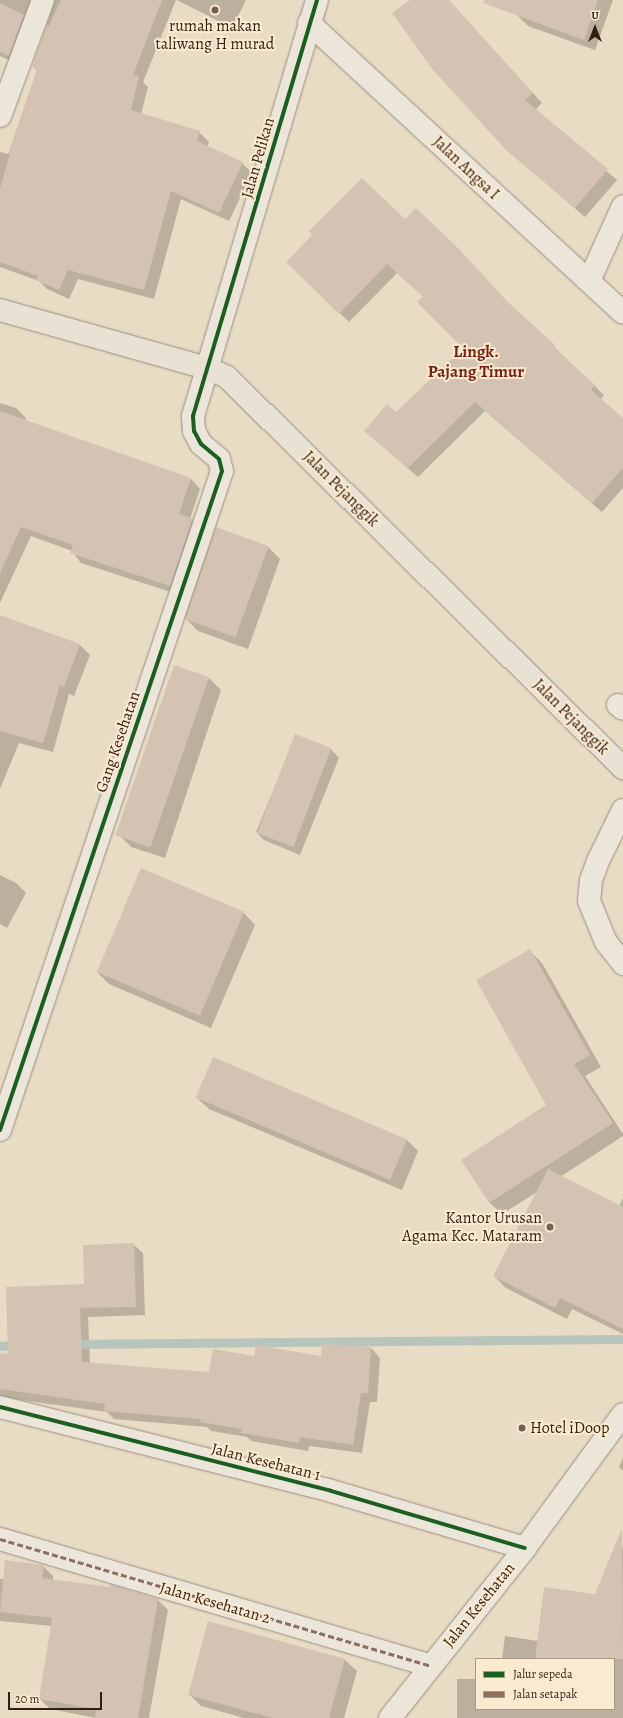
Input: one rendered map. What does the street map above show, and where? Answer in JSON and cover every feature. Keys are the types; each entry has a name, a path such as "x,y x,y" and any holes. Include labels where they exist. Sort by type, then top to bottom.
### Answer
{"main road":[{"name":"Jalan Pejanggik","path":"0,310 207,368 227,377 623,768"}],"street":[{"path":"0,116 43,0"},
{"name":"Jalan Pelikan","path":"207,368 242,258 317,0"},
{"name":"Jalan Angsa I","path":"309,24 623,313"},
{"path":"589,281 623,206"},
{"name":"Gang Kesehatan","path":"0,1130 222,471 219,459 202,444 194,431 193,416 207,368"},
{"path":"623,810 598,861 591,880 589,901 606,942 623,964"},
{"name":"Jalan Kesehatan 1","path":"0,1407 331,1491 525,1548"},
{"name":"Jalan Kesehatan","path":"390,1718 525,1548 623,1414"},
{"name":"Jalan Kesehatan 2","path":"0,1539 431,1666"}],"building":[{"path":"61,0 162,0 133,75 139,76 131,110 200,131 197,141 243,162 219,213 171,191 144,290 68,270 59,290 36,280 38,276 0,262 0,188 10,154 8,154 37,69 32,67 47,25 49,26"},
{"path":"410,0 449,0 533,93 525,100 608,169 575,208 506,150 433,70 392,13"},
{"path":"484,0 598,0 584,40 483,3"},
{"path":"0,3 24,15 9,56 0,52"},
{"path":"362,178 405,219 416,208 459,249 507,301 556,346 554,348 595,385 591,390 623,418 623,468 592,503 475,402 408,468 364,431 387,404 396,412 463,348 417,302 423,296 387,264 339,314 286,262 312,235 309,231"},
{"path":"0,411 191,478 179,514 193,519 170,586 70,553 73,545 21,527 0,573"},
{"path":"216,527 269,546 235,637 183,618"},
{"path":"0,615 80,644 64,687 60,685 43,743 0,731"},
{"path":"174,665 209,677 150,847 115,835"},
{"path":"295,734 331,748 293,847 257,833"},
{"path":"141,868 244,912 200,1016 97,972"},
{"path":"530,949 590,1055 574,1064 613,1123 489,1203 461,1160 546,1105 476,980"},
{"path":"213,1057 407,1139 390,1180 196,1098"},
{"path":"548,1169 623,1207 623,1329 560,1298 555,1308 493,1276"},
{"path":"134,1243 136,1307 80,1308 82,1362 209,1372 213,1349 254,1356 256,1345 321,1356 322,1344 371,1347 368,1393 361,1393 353,1445 300,1437 299,1443 241,1433 242,1429 200,1422 201,1419 104,1411 105,1404 0,1389 0,1353 8,1354 6,1287 84,1284 83,1245"},
{"path":"622,1528 623,1659 535,1658 544,1587 595,1594"},
{"path":"5,1560 44,1565 42,1578 110,1587 110,1584 158,1599 138,1718 95,1718 96,1709 39,1699 52,1618 0,1612"},
{"path":"208,1621 345,1659 329,1718 273,1718 188,1695"}],"waterway":[{"path":"69,1344 623,1339"},
{"path":"0,1346 19,1345"}],"marked path":[{"path":"0,1539 431,1666"}],"cycle path":[{"path":"0,1130 222,471 219,459 201,444 194,431 193,416 317,0"},
{"path":"0,1407 331,1491 525,1548"}],"place":[{"name":"rumah makan taliwang H murad","path":"215,10"},
{"name":"Kantor Urusan Agama Kec. Mataram","path":"550,1227"},
{"name":"Hotel iDoop","path":"522,1428"}],"district":[{"name":"Lingk. Pajang Timur","path":"476,362"}]}
